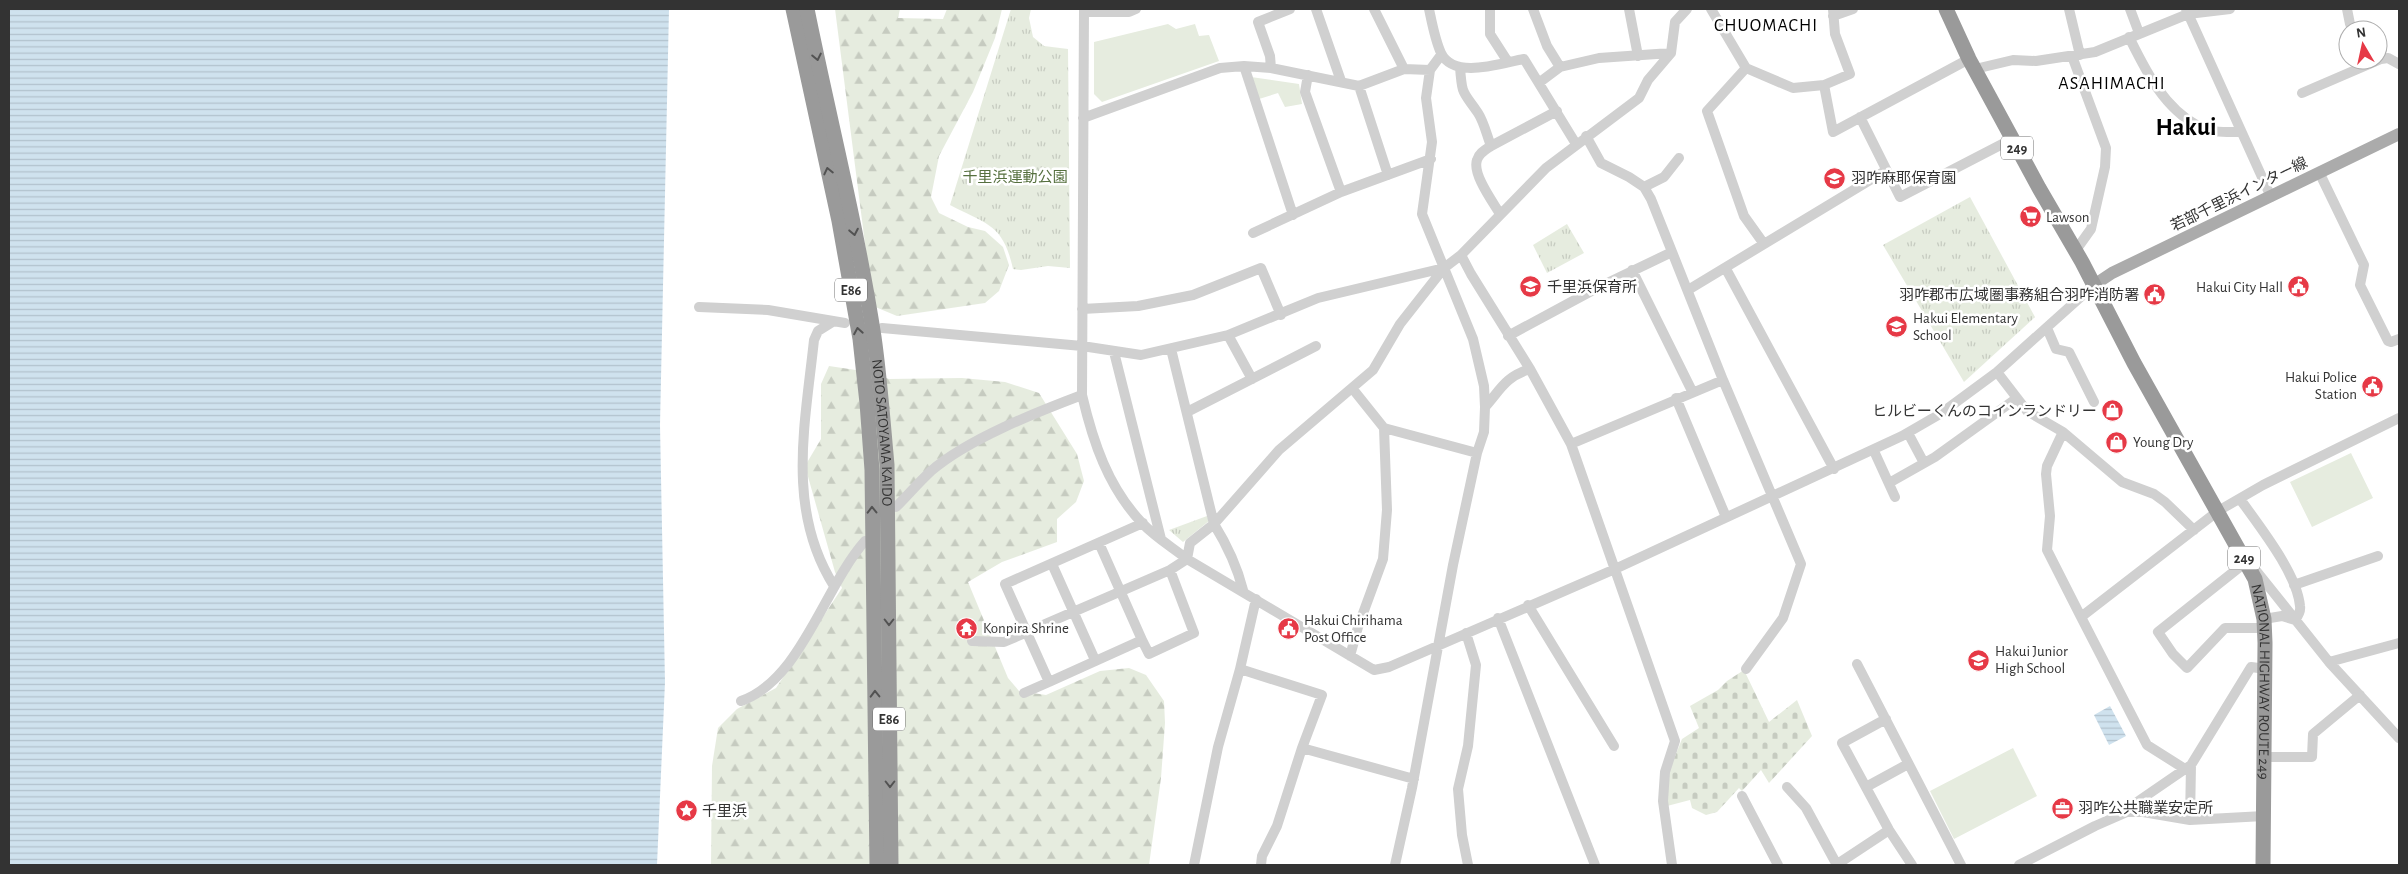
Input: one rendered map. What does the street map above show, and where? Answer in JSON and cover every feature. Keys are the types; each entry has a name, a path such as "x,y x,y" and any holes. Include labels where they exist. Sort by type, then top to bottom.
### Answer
{"highway":[{"name":"NOTO SATOYAMA KAIDO","path":"793,9 839,221 860,339 867,403 872,470 877,865"},
{"name":"NOTO SATOYAMA KAIDO","path":"807,9 849,203 874,337 882,405 887,465 890,865"},
{"name":"NATIONAL HIGHWAY ROUTE 249","path":"1948,10 1972,64 2012,139 2076,250 2138,371 2255,579 2265,624 2263,865"}],"main road":[{"name":"若部千里浜インター線","path":"2094,285 2112,273 2320,174 2399,134"}],"street":[{"path":"1136,9 1129,12 1084,10 1082,395 1089,427 1099,454 1114,485 1143,524 1187,559 1243,590 1374,670 1380,670 1615,569 1874,451 1908,433 1940,414 1997,372 2094,285"},
{"path":"1271,68 1270,56 1258,22 1290,9"},
{"path":"1316,9 1341,81"},
{"path":"1428,9 1442,55 1452,64 1466,69 1524,59 1540,82 1576,144"},
{"path":"1490,9 1490,34 1508,62"},
{"path":"1533,9 1547,46 1560,67"},
{"path":"1629,9 1638,56"},
{"path":"972,641 1004,642 1170,570 1187,559 1190,543 1214,524 1279,450 1372,370 1400,324 1444,268 1461,255 1546,168 1586,136 1639,98 1648,80 1671,53 1675,22 1687,9"},
{"path":"1711,9 1746,68 1792,88 1824,85 1850,74 1835,34 1833,12 1853,9"},
{"path":"2069,9 2076,56 2106,148 2105,167 2091,229 2076,250"},
{"path":"2130,9 2134,35 2149,78 2173,107 2199,127 2220,132 2240,132"},
{"path":"1824,85 1833,132 1860,117 1972,64 2013,60 2036,61 2095,52 2187,11 2230,9"},
{"path":"1379,10 1404,69"},
{"path":"2187,11 2271,197"},
{"path":"1540,82 1560,67 1599,58 1671,53"},
{"path":"1395,865 1414,779 1477,453 1484,432 1484,386 1473,339 1422,214 1432,142 1426,98 1430,70 1442,55"},
{"path":"2302,93 2381,59 2388,58 2399,64"},
{"path":"1083,118 1220,68 1244,66 1271,68 1359,86 1404,69 1430,70"},
{"path":"1244,66 1293,215"},
{"path":"1460,67 1461,87 1464,97 1479,114 1491,146"},
{"path":"1746,68 1707,111 1744,216 1764,244"},
{"path":"1308,75 1305,92 1341,192"},
{"path":"1359,86 1388,175"},
{"path":"1500,214 1478,177 1476,161 1481,153 1491,146 1556,111"},
{"path":"1860,117 1885,171 1900,197 2012,139"},
{"path":"1586,136 1601,163 1644,187 1651,199 1723,380 1801,564 1783,618 1746,669"},
{"path":"1644,187 1664,177 1679,158"},
{"path":"1253,233 1341,192 1431,159"},
{"path":"1688,290 1726,269 1885,171"},
{"path":"2320,174 2364,265 2360,285 2388,341 2391,342 2399,339"},
{"path":"1508,336 1632,270 1672,252"},
{"path":"1461,255 1508,336 1530,369 1570,444 1675,741 1665,772 1663,801 1672,865"},
{"path":"1082,309 1138,306 1192,295 1261,268 1281,315"},
{"path":"882,328 1082,346 1141,355 1228,335 1281,315 1318,298 1444,268"},
{"path":"1726,269 1834,469"},
{"path":"1632,270 1692,391"},
{"path":"699,307 768,310 845,323"},
{"path":"834,321 818,331 814,340 801,466 806,517 825,571 834,586"},
{"path":"2047,328 2056,349 2069,352 2094,402"},
{"path":"1228,335 1252,379"},
{"path":"1188,412 1316,346"},
{"path":"1171,349 1214,524 1226,542 1243,590"},
{"path":"1114,352 1161,539"},
{"path":"1485,407 1508,379 1530,369"},
{"path":"1997,372 2027,411 2062,432 2122,482 2154,494 2194,530"},
{"path":"1570,444 1692,391 1723,380"},
{"path":"1352,388 1384,428 1477,453"},
{"path":"896,507 932,470 961,451 1045,409 1082,395"},
{"path":"1676,398 1726,517"},
{"path":"1889,483 1924,463 2017,398"},
{"path":"2081,617 2218,511 2263,485 2399,418"},
{"path":"1350,656 1358,627 1383,559 1387,510 1384,428"},
{"path":"2062,432 2047,466 2050,516 2047,550 2147,744 2188,767"},
{"path":"1908,433 1924,463"},
{"path":"1874,451 1895,497"},
{"path":"2240,499 2277,552 2294,585 2300,606 2295,620"},
{"path":"1049,682 1005,584 1143,524"},
{"path":"741,701 770,686 781,672 801,644 852,556 865,541"},
{"path":"1099,543 1149,654 1194,633 1170,570"},
{"path":"2295,620 2282,616 2265,624 2225,628 2187,668 2173,654 2158,632 2243,556 2295,620 2329,662 2399,738"},
{"path":"2294,585 2378,556"},
{"path":"1052,564 1095,660"},
{"path":"1194,865 1218,747 1240,669 1256,599"},
{"path":"1528,605 1614,746"},
{"path":"1498,618 1595,865"},
{"path":"1466,633 1476,665 1468,746 1458,790 1462,835 1468,865"},
{"path":"1024,693 1142,640"},
{"path":"2329,662 2399,643"},
{"path":"1856,664 1961,865"},
{"path":"2128,812 2137,802 2188,767 2250,667 2266,669"},
{"path":"1240,669 1322,695 1302,748 1277,826 1262,856 1261,865"},
{"path":"2265,757 2312,757 2313,734 2360,695"},
{"path":"1886,719 1842,743 1889,830 1912,865"},
{"path":"1302,748 1414,779"},
{"path":"1866,786 1908,764"},
{"path":"2188,767 2190,820"},
{"path":"1788,787 1806,808 1836,865 1889,830"},
{"path":"1742,796 1778,865"},
{"path":"2019,865 2095,826 2128,812 2142,812 2190,820 2264,816"}],"green space":[{"path":"835,9 900,9 898,18 943,19 947,9 1002,9 995,38 973,92 939,156 931,197 939,213 968,227 985,231 1003,247 1009,265 999,291 985,303 897,316 873,306"},
{"name":"千里浜運動公園","path":"1011,9 1031,9 1029,18 1033,37 1044,46 1068,49 1070,268 1048,266 1021,270 1013,269 1009,254 999,234 984,222 950,205"},
{"path":"1168,24 1176,29 1195,24 1199,36 1209,35 1219,61 1102,102 1094,94 1094,42"},
{"path":"1251,77 1299,84 1302,104 1285,107 1278,93 1259,99"},
{"path":"1970,197 2035,317 1964,382 1883,245"},
{"path":"1567,224 1584,253 1547,273 1533,245"},
{"path":"829,366 869,372 889,379 962,378 1005,382 1039,393 1077,454 1084,481 1076,502 1057,519 1057,542 1002,562 968,582 1008,678 1019,691 1046,695 1100,671 1129,668 1146,675 1164,701 1165,723 1161,778 1149,865 711,865 712,766 718,728 737,709 776,688 842,588 835,572 805,466 821,439 821,384"},
{"path":"2351,453 2373,498 2312,527 2290,482"},
{"path":"1207,516 1209,521 1183,542 1169,530"},
{"path":"1744,670 1769,722 1797,700 1812,736 1769,783 1761,770 1742,791 1739,788 1717,812 1706,815 1692,808 1690,800 1667,806 1669,771 1682,739 1699,728 1690,706 1718,690 1727,681"},
{"path":"2013,748 2037,796 1954,839 1930,791"}],"water":[{"path":"9,9 669,9 660,425 665,682 657,865 9,865"},
{"path":"2110,706 2126,736 2109,745 2094,715"}],"place":[{"name":"羽咋麻耶保育園","path":"1835,178"},
{"name":"Lawson","path":"2030,217"},
{"name":"千里浜保育所","path":"1531,287"},
{"name":"Hakui City Hall","path":"2299,287"},
{"name":"羽咋郡市広域圏事務組合羽咋消防署","path":"2155,295"},
{"name":"Hakui Elementary School","path":"1897,327"},
{"name":"Hakui Police Station","path":"2373,386"},
{"name":"ヒルビーくんのコインランドリー","path":"2113,411"},
{"name":"Young Dry","path":"2117,442"},
{"name":"Konpira Shrine","path":"967,628"},
{"name":"Hakui Chirihama Post Office","path":"1288,629"},
{"name":"Hakui Junior High School","path":"1979,660"},
{"name":"羽咋公共職業安定所","path":"2062,808"},
{"name":"千里浜","path":"686,811"}],"district":[{"name":"CHUOMACHI","path":"1766,25"},
{"name":"ASAHIMACHI","path":"2112,83"},
{"name":"Hakui","path":"2186,126"}]}
